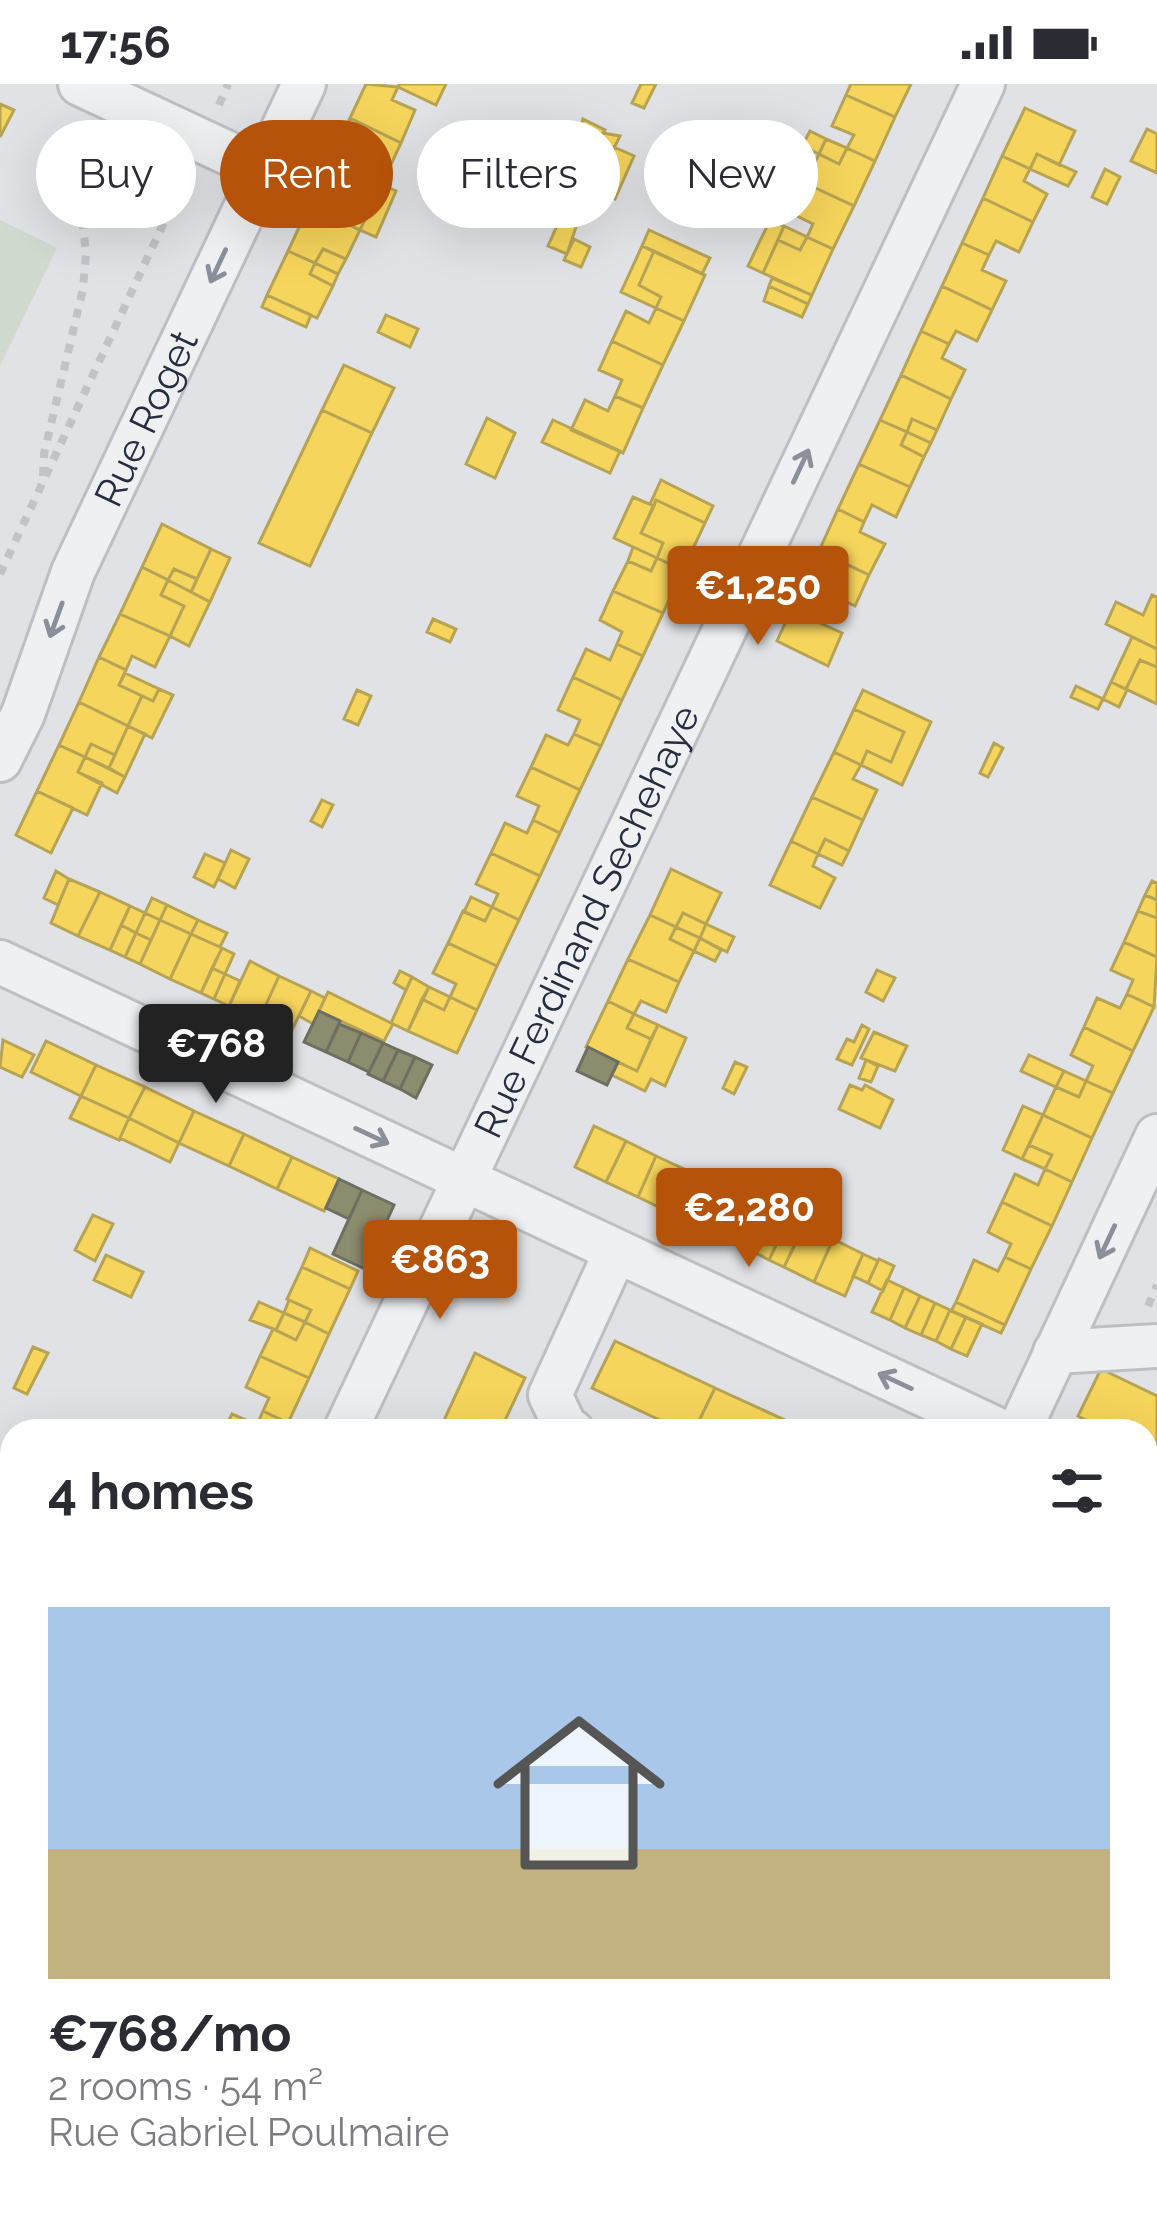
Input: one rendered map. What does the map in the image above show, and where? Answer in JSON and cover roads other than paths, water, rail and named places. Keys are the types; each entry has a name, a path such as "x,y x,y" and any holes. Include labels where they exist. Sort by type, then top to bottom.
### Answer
{"street":[{"name":"Rue Roget","path":"287,120 304,84"},
{"name":"Rue Ferdinand Sechehaye","path":"351,1419 983,84"},
{"path":"73,95 220,149"},
{"name":"Rue Roget","path":"0,760 22,714 73,572 236,228"},
{"path":"0,962 975,1419"},
{"path":"1024,1419 1157,1136"},
{"path":"562,1419 550,1395 616,1251"},
{"path":"1055,1352 1157,1346"}]}
